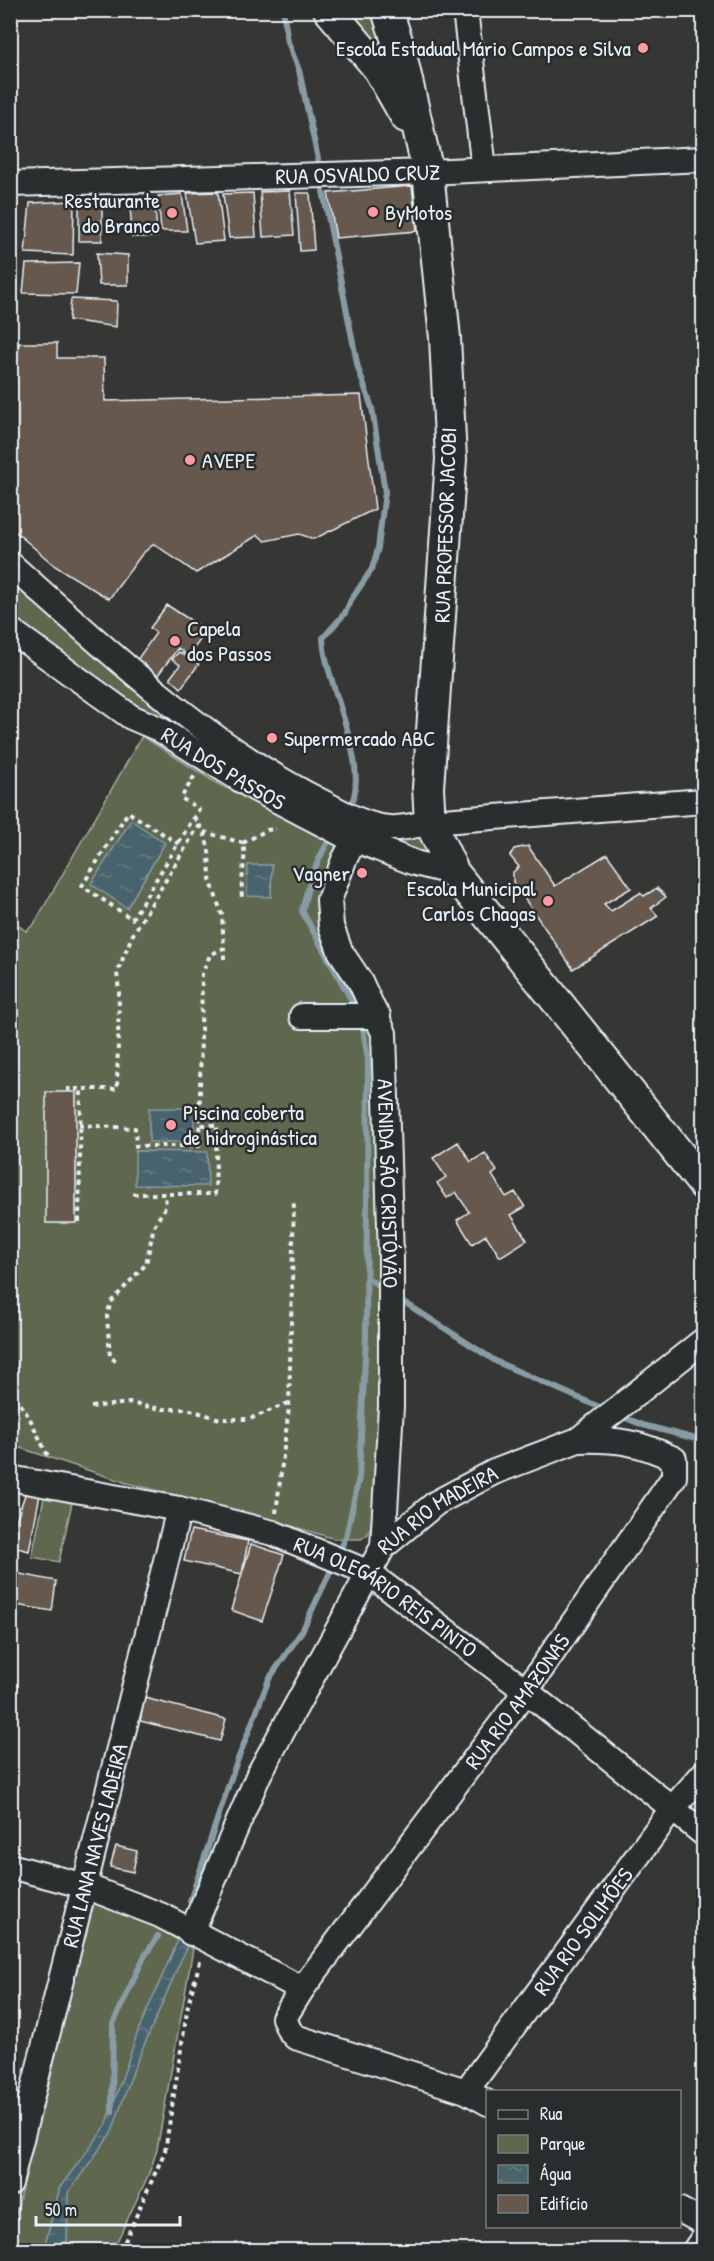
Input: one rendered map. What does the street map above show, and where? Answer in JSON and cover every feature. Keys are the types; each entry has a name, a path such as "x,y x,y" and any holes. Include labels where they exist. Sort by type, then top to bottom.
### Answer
{"main road":[{"path":"330,10 378,68 425,162"},
{"name":"RUA PROFESSOR JACOBI","path":"387,10 400,50 425,162 445,338 451,459 443,608 428,788 430,822 454,873 704,1185"}],"street":[{"path":"465,10 484,169"},
{"name":"RUA OSVALDO CRUZ","path":"10,184 425,162 484,169 704,159"},
{"name":"RUA DOS PASSOS","path":"10,564 153,691 208,732 292,787 345,826 389,828 430,822 704,801"},
{"name":"RUA DOS PASSOS","path":"10,630 131,717 159,729 254,788 345,826 415,863 454,873"},
{"name":"AVENIDA SÃO CRISTÓVÃO","path":"345,826 344,860 329,900 331,926 340,951 360,981 378,1016 384,1043 391,1258 391,1406 383,1547"},
{"path":"302,1016 378,1016"},
{"name":"RUA RIO MADEIRA","path":"198,1936 259,1774 348,1564 383,1547 436,1503 494,1472 578,1440 704,1340"},
{"name":"RUA RIO AMAZONAS","path":"466,2091 296,2037 289,2030 284,2018 302,1989 526,1691 674,1477 674,1459 650,1447 618,1439 578,1440"},
{"name":"RUA OLEGÁRIO REIS PINTO","path":"10,1478 179,1509 273,1533 348,1564 526,1691 704,1834"},
{"name":"RUA LANA NAVES LADEIRA","path":"10,2183 179,1509"},
{"name":"RUA RIO SOLIMÕES","path":"466,2091 672,1809 704,1773"},
{"path":"10,1866 85,1886 160,1915 302,1989"},
{"path":"466,2091 486,2102"},
{"path":"681,2211 704,2223"},
{"path":"695,2250 704,2237"}],"path":[{"path":"179,844 128,812 82,886 132,919 179,844 200,809 181,798 196,772"},
{"path":"195,818 204,832 209,850 210,879 222,915 224,959"},
{"path":"66,1089 117,1089 119,992 117,973 132,936 200,825"},
{"path":"204,832 243,843 267,830 276,829"},
{"path":"242,898 241,871 246,853 243,843"},
{"path":"79,1125 135,1128 136,1146 200,1146 202,974 210,955 224,948"},
{"path":"10,1015 14,1035 10,1065"},
{"path":"78,1222 81,1089"},
{"path":"133,1194 215,1194 217,1125 200,1125"},
{"path":"116,1361 110,1357 107,1341 107,1316 111,1302 146,1264 154,1226 166,1206 165,1194"},
{"path":"275,1521 289,1403 294,1199"},
{"path":"10,1389 28,1417 48,1456"},
{"path":"92,1407 129,1403 161,1409 187,1409 220,1419 250,1419 289,1403"},
{"path":"121,2250 165,2151 198,1936"}],"green space":[{"path":"349,11 378,11 393,62"},
{"path":"16,583 293,790 429,831 429,858 352,832 198,752 11,624 10,607"},
{"path":"142,736 218,784 347,845 324,892 372,1026 386,1271 371,1526 367,1535 361,1539 335,1539 255,1515 127,1483 11,1445 11,920 26,931 34,924"},
{"path":"45,1492 73,1498 59,1562 32,1557"},
{"path":"93,1903 152,1924 193,1949 157,2150 148,2176 113,2250 28,2250 11,2246 11,2234"}],"water":[{"path":"131,820 165,843 127,908 91,884"},
{"path":"248,865 272,865 271,897 247,896"},
{"name":"Piscina coberta de hidroginástica","path":"149,1108 194,1108 194,1142 149,1142"},
{"path":"135,1151 207,1152 208,1186 135,1185"},
{"path":"178,1940 187,1946 133,2071 112,2132 68,2193 67,2249 45,2244 60,2187 106,2126 138,2031"}],"building":[{"name":"ByMotos","path":"412,186 417,231 336,238 328,193"},
{"path":"290,191 294,235 263,237 260,192"},
{"path":"218,192 224,241 195,243 187,193"},
{"path":"253,193 256,237 229,238 223,194"},
{"path":"296,193 310,193 314,250 300,251"},
{"name":"Restaurante do Branco","path":"182,194 187,231 161,231 158,196"},
{"path":"74,201 73,255 25,253 30,203"},
{"path":"102,202 102,241 79,241 79,203"},
{"path":"130,203 155,203 157,237 132,237"},
{"path":"97,253 128,255 128,285 99,285"},
{"path":"79,263 76,294 23,293 26,264"},
{"path":"71,299 117,301 116,327 69,320"},
{"name":"AVEPE","path":"19,343 57,343 57,358 104,358 105,401 361,395 375,509 314,539 299,534 265,541 258,535 196,573 154,544 142,554 109,599 55,566 10,527 10,411"},
{"name":"Capela dos Passos","path":"167,605 207,631 188,656 178,648 152,683 132,667 156,633 150,628"},
{"path":"179,652 199,664 181,688 170,678 180,665 172,659"},
{"path":"528,846 555,886 607,854 631,888 604,904 611,911 640,893 644,896 657,888 666,897 651,908 658,916 573,969 513,882 513,872 519,867 510,856 514,849"},
{"path":"46,1092 76,1092 76,1223 46,1223"},
{"path":"458,1142 471,1162 485,1153 497,1171 492,1175 506,1197 515,1192 525,1207 511,1215 527,1240 500,1257 486,1235 472,1244 457,1220 469,1212 456,1192 447,1198 437,1183 446,1177 433,1158"},
{"path":"28,1486 41,1489 29,1551 14,1547 16,1521"},
{"path":"191,1530 248,1541 242,1574 184,1561"},
{"path":"251,1544 284,1555 262,1621 231,1610"},
{"path":"10,1572 56,1581 52,1611 10,1604"},
{"path":"145,1698 226,1719 220,1741 140,1721"},
{"path":"116,1846 137,1851 133,1872 110,1867"}],"waterway":[{"path":"283,10 288,42 299,70 318,159"},
{"path":"323,191 358,368 372,408 385,492 378,548 372,569 345,613 323,638 325,656 346,726 356,773 355,793 348,810"},
{"path":"333,834 314,871 302,911 357,1010"},
{"path":"338,1554 346,1537 359,1477 366,1338 368,1060 362,1022"},
{"path":"367,1277 381,1288"},
{"path":"407,1304 497,1362 606,1410"},
{"path":"618,1415 643,1425 704,1441"},
{"path":"190,1901 233,1772 269,1679 302,1631 334,1564"},
{"path":"112,2112 113,2024 144,1957 158,1936"}],"place":[{"name":"Escola Estadual Mário Campos e Silva","path":"643,48"},
{"name":"ByMotos","path":"373,212"},
{"name":"Restaurante do Branco","path":"172,213"},
{"name":"AVEPE","path":"190,460"},
{"name":"Capela dos Passos","path":"175,641"},
{"name":"Supermercado ABC","path":"272,738"},
{"name":"Vagner","path":"362,873"},
{"name":"Escola Municipal Carlos Chagas","path":"548,901"},
{"name":"Piscina coberta de hidroginástica","path":"171,1125"}]}
